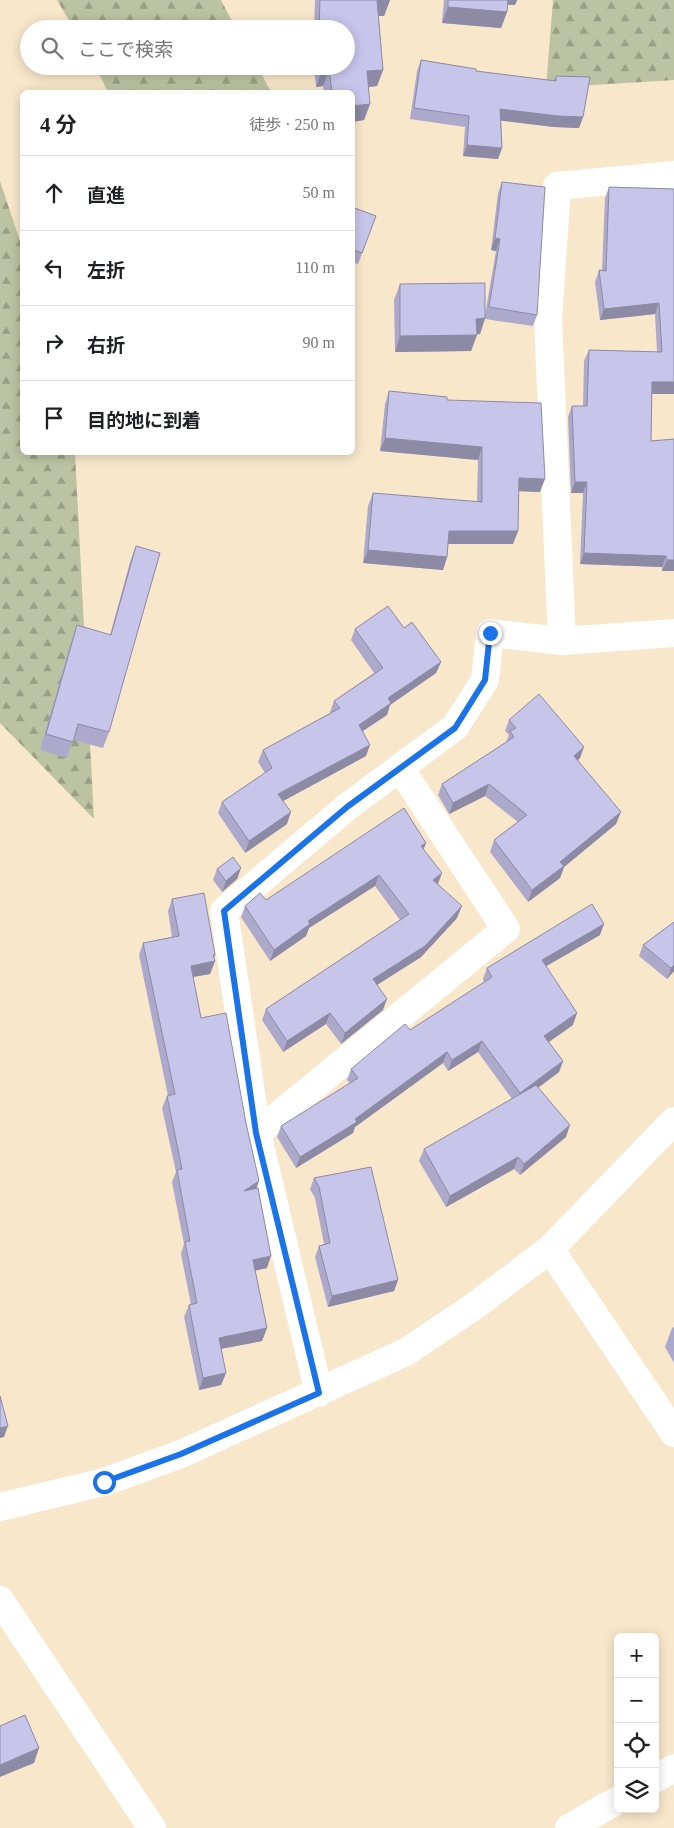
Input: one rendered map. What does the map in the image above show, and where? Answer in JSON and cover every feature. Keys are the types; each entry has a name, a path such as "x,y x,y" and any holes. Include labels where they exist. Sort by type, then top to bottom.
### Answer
{"street":[{"path":"562,641 548,320 557,186 674,175"},
{"path":"319,1393 256,1133 224,911 347,807 455,728 485,680 490,633 562,641 674,633"},
{"path":"256,1133 506,929 400,768"},
{"path":"0,1507 104,1482 181,1454 406,1352 476,1305 550,1249 674,1121"},
{"path":"550,1249 674,1433"},
{"path":"0,1600 152,1828"},
{"path":"659,1776 674,1768"},
{"path":"569,1828 614,1802"}],"green space":[{"path":"57,0 221,0 231,20 69,20"},
{"path":"553,0 674,0 674,80 546,88"},
{"path":"100,75 262,75 270,90 107,90"},
{"path":"0,181 20,241 20,455 75,455 94,819 0,723"}],"building":[{"path":"320,0 377,0 383,70 367,71 370,104 355,106 355,90 332,90 330,75 355,75 355,20 319,20"},
{"path":"448,0 508,0 507,12 448,7"},
{"path":"421,60 476,69 476,71 556,81 556,76 590,77 583,117 500,109 502,148 467,145 469,116 414,108"},
{"path":"502,182 545,187 537,315 489,307 500,239 495,238"},
{"path":"609,187 674,189 674,382 652,382 651,441 674,439 674,560 667,560 666,556 584,553 587,482 575,482 572,406 587,406 589,350 662,352 659,303 604,309 599,270 606,271"},
{"path":"355,208 376,216 362,253 355,250"},
{"path":"485,283 485,318 476,319 477,335 400,336 400,284"},
{"path":"389,391 447,397 447,400 541,403 545,479 519,478 518,531 449,531 447,557 368,550 373,493 482,502 482,447 385,438"},
{"path":"136,546 160,553 109,732 78,724 73,742 46,734 77,625 111,635"},
{"path":"388,606 404,628 412,622 441,662 388,698 391,703 359,725 370,745 278,794 291,812 249,841 222,802 272,768 263,750 340,708 334,701 383,668 355,629"},
{"path":"539,694 584,747 574,756 621,812 560,862 564,866 532,890 494,840 527,815 489,784 453,803 442,784 514,737 510,731 516,728 509,720"},
{"path":"404,808 426,843 421,846 442,873 433,880 462,906 425,946 373,979 387,999 345,1033 330,1013 287,1041 266,1009 409,914 379,875 308,921 310,924 274,950 245,906 260,893 266,900"},
{"path":"233,857 241,868 226,881 217,869"},
{"path":"204,893 215,961 191,966 201,1018 226,1013 246,1123 259,1181 244,1191 258,1188 271,1256 253,1260 267,1328 219,1338 226,1373 203,1378 189,1305 197,1303 185,1242 190,1241 177,1170 182,1169 167,1096 175,1094 143,943 179,936 172,899"},
{"path":"592,904 604,924 542,960 577,1013 544,1036 563,1061 520,1093 482,1041 452,1060 447,1052 355,1119 357,1122 300,1157 281,1126 358,1078 351,1069 405,1024 410,1030 492,977 487,968"},
{"path":"674,922 674,965 671,968 643,945"},
{"path":"536,1085 570,1125 524,1164 518,1157 450,1196 424,1149"},
{"path":"371,1167 398,1280 332,1296 319,1246 330,1243 319,1187 314,1178"},
{"path":"0,1396 8,1426 0,1428"},
{"path":"25,1715 39,1748 0,1765 0,1726"}],"route":[{"path":"104,1482 181,1454 319,1393 256,1133 224,911 347,807 455,728 485,680 490,633"}]}
